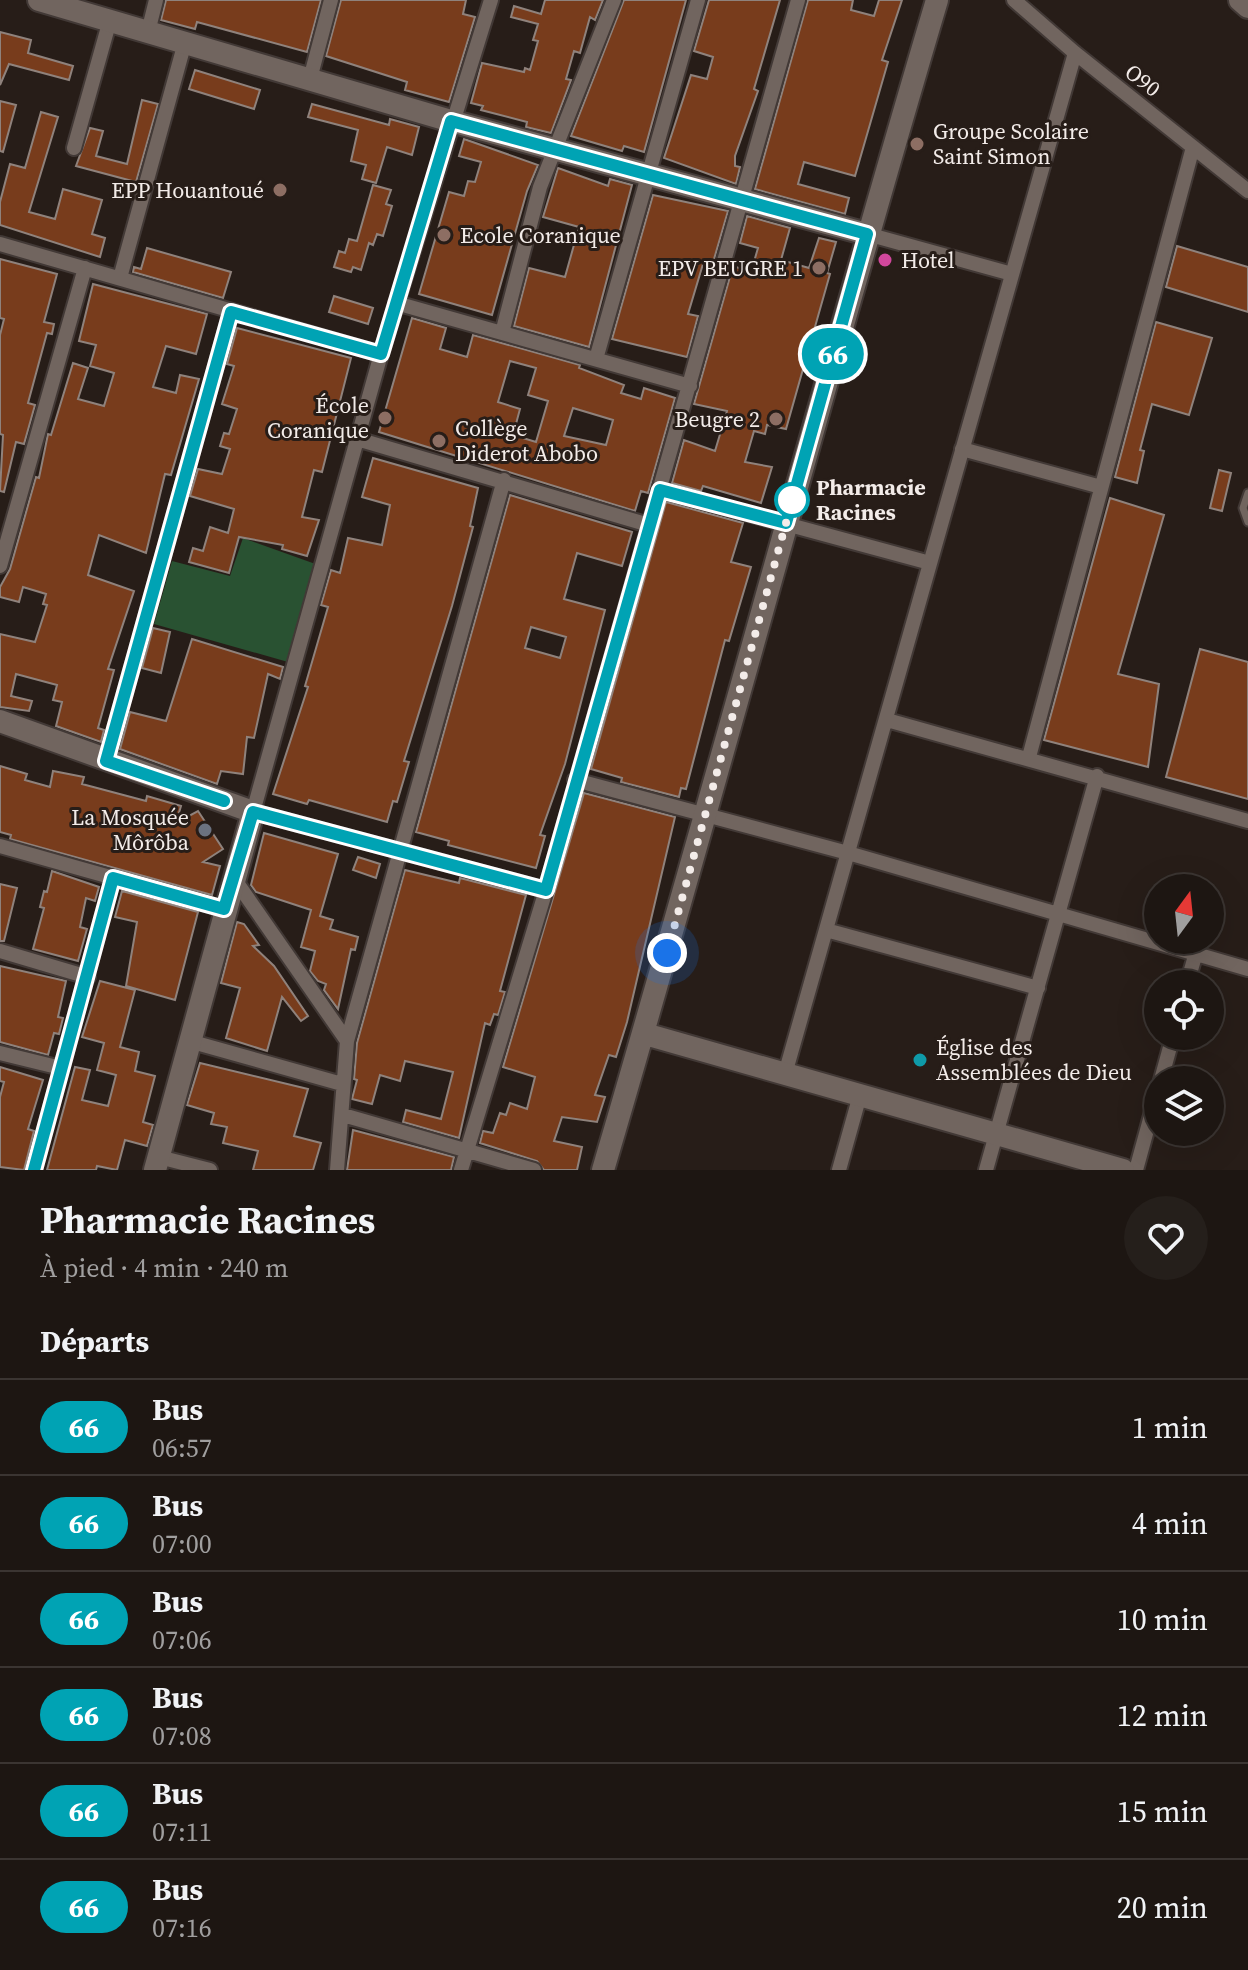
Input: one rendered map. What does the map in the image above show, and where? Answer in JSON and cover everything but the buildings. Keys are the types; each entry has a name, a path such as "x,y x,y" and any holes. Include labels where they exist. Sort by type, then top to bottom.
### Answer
{"street":[{"path":"39,0 451,121 1012,274"},
{"path":"148,32 156,0"},
{"path":"310,79 331,0"},
{"path":"210,1170 157,1163 224,909 381,354 451,121 484,31 491,0"},
{"path":"502,333 540,187 614,0"},
{"path":"596,359 698,0"},
{"path":"461,1170 546,890 690,386 738,201 798,0"},
{"path":"603,1170 645,1034 867,234 937,0"},
{"name":"O90","path":"1014,0 1075,53 1248,191"},
{"path":"1240,0 1248,7"},
{"path":"74,148 110,20"},
{"path":"120,278 185,42"},
{"path":"785,1074 1075,53"},
{"path":"1029,757 1193,147"},
{"path":"0,244 381,354"},
{"path":"0,566 85,268"},
{"path":"396,303 690,386"},
{"path":"106,761 231,312"},
{"path":"357,439 649,525"},
{"path":"962,449 1101,487"},
{"path":"337,1170 347,1041 504,480"},
{"path":"660,490 930,563"},
{"path":"887,720 1097,776 1248,821"},
{"path":"0,721 253,812 546,890"},
{"path":"986,1170 1097,776"},
{"path":"575,780 848,853 1248,969"},
{"path":"0,846 224,909"},
{"path":"233,877 347,1041"},
{"path":"34,1170 113,878"},
{"path":"826,930 1038,988"},
{"path":"0,951 88,977"},
{"path":"1191,970 1195,956"},
{"path":"645,1034 1123,1170"},
{"path":"189,1041 342,1084"},
{"path":"0,1053 61,1068"},
{"path":"839,1170 860,1095"},
{"path":"343,1115 534,1170"},
{"path":"1136,1170 1144,1141"}],"lane":[{"path":"1248,493 1243,508 1248,522"}],"green space":[{"path":"243,538 321,566 295,664 154,624 172,561 230,576"}],"bus line":[{"name":"66","path":"34,1170 113,878 224,909 253,812 546,890 660,490 786,523 867,234 451,121 381,354 231,312 106,761 224,801"}],"place":[{"name":"Groupe Scolaire Saint Simon","path":"917,144"},
{"name":"EPP Houantoué","path":"280,190"},
{"name":"Ecole Coranique","path":"444,235"},
{"name":"Hotel","path":"885,260"},
{"name":"EPV BEUGRE 1","path":"819,268"},
{"name":"École Coranique","path":"385,418"},
{"name":"Beugre 2","path":"776,419"},
{"name":"Collège Diderot Abobo","path":"439,441"},
{"name":"Pharmacie Racines","path":"792,500"},
{"name":"La Mosquée Môrôba","path":"205,830"},
{"name":"Église des Assemblées de Dieu","path":"920,1060"}],"route":[{"path":"667,953 729,719 794,494 792,500"}]}
